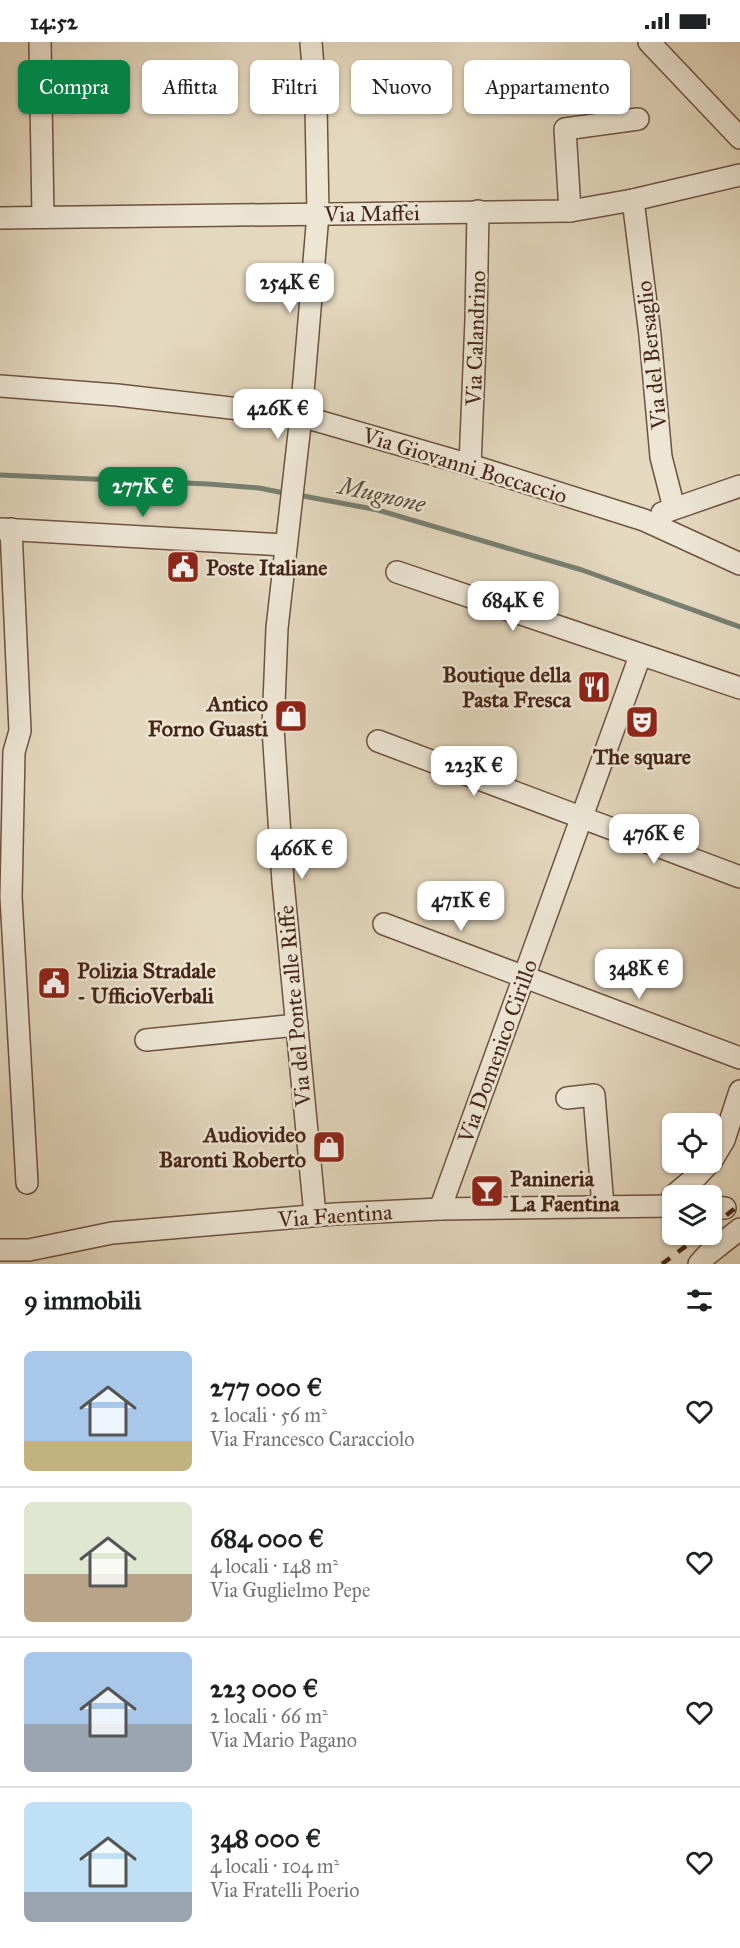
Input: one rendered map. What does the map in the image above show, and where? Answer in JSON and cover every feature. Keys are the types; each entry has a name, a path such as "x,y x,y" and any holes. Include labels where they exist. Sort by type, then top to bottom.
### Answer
{"street":[{"path":"40,42 43,217"},
{"name":"Via del Ponte alle Riffe","path":"312,42 316,105 318,214 301,416 286,536 274,666 273,728 283,882 315,1215"},
{"path":"649,42 740,138"},
{"path":"570,211 565,129 638,119"},
{"name":"Via Maffei","path":"0,218 570,211 633,200 740,175"},
{"name":"Via del Bersaglio","path":"633,200 650,335 661,457 674,508"},
{"name":"Via Calandrino","path":"470,465 478,211"},
{"name":"Via Giovanni Boccaccio","path":"0,386 117,395 301,416 470,465 644,520 740,564"},
{"path":"644,520 740,486"},
{"path":"27,1183 6,897 14,752 19,740 10,716 6,529 286,536"},
{"path":"398,572 640,656 740,688"},
{"name":"Via Domenico Cirillo","path":"440,1209 640,656"},
{"path":"378,741 740,877"},
{"path":"384,924 740,1058"},
{"path":"146,1040 297,1025"},
{"path":"722,1143 740,1091"},
{"path":"567,1098 594,1095 603,1206"},
{"path":"687,1185 700,1173"},
{"path":"646,1206 662,1200"},
{"name":"Via Faentina","path":"0,1250 29,1257 112,1233 315,1215 440,1209 662,1206"},
{"path":"699,1264 740,1229"}],"waterway":[{"name":"Mugnone","path":"0,475 208,484 259,488 289,494"},
{"name":"Mugnone","path":"298,495 378,510 582,570 740,627"}],"railway":[{"path":"722,1219 740,1204"},
{"path":"662,1264 687,1245"}],"place":[{"name":"Poste Italiane","path":"183,567"},
{"name":"Boutique della Pasta Fresca","path":"594,687"},
{"name":"Antico Forno Guasti","path":"291,716"},
{"name":"The square","path":"642,722"},
{"name":"Polizia Stradale - UfficioVerbali","path":"54,983"},
{"name":"Audiovideo Baronti Roberto","path":"329,1147"},
{"name":"Panineria La Faentina","path":"487,1191"}]}
